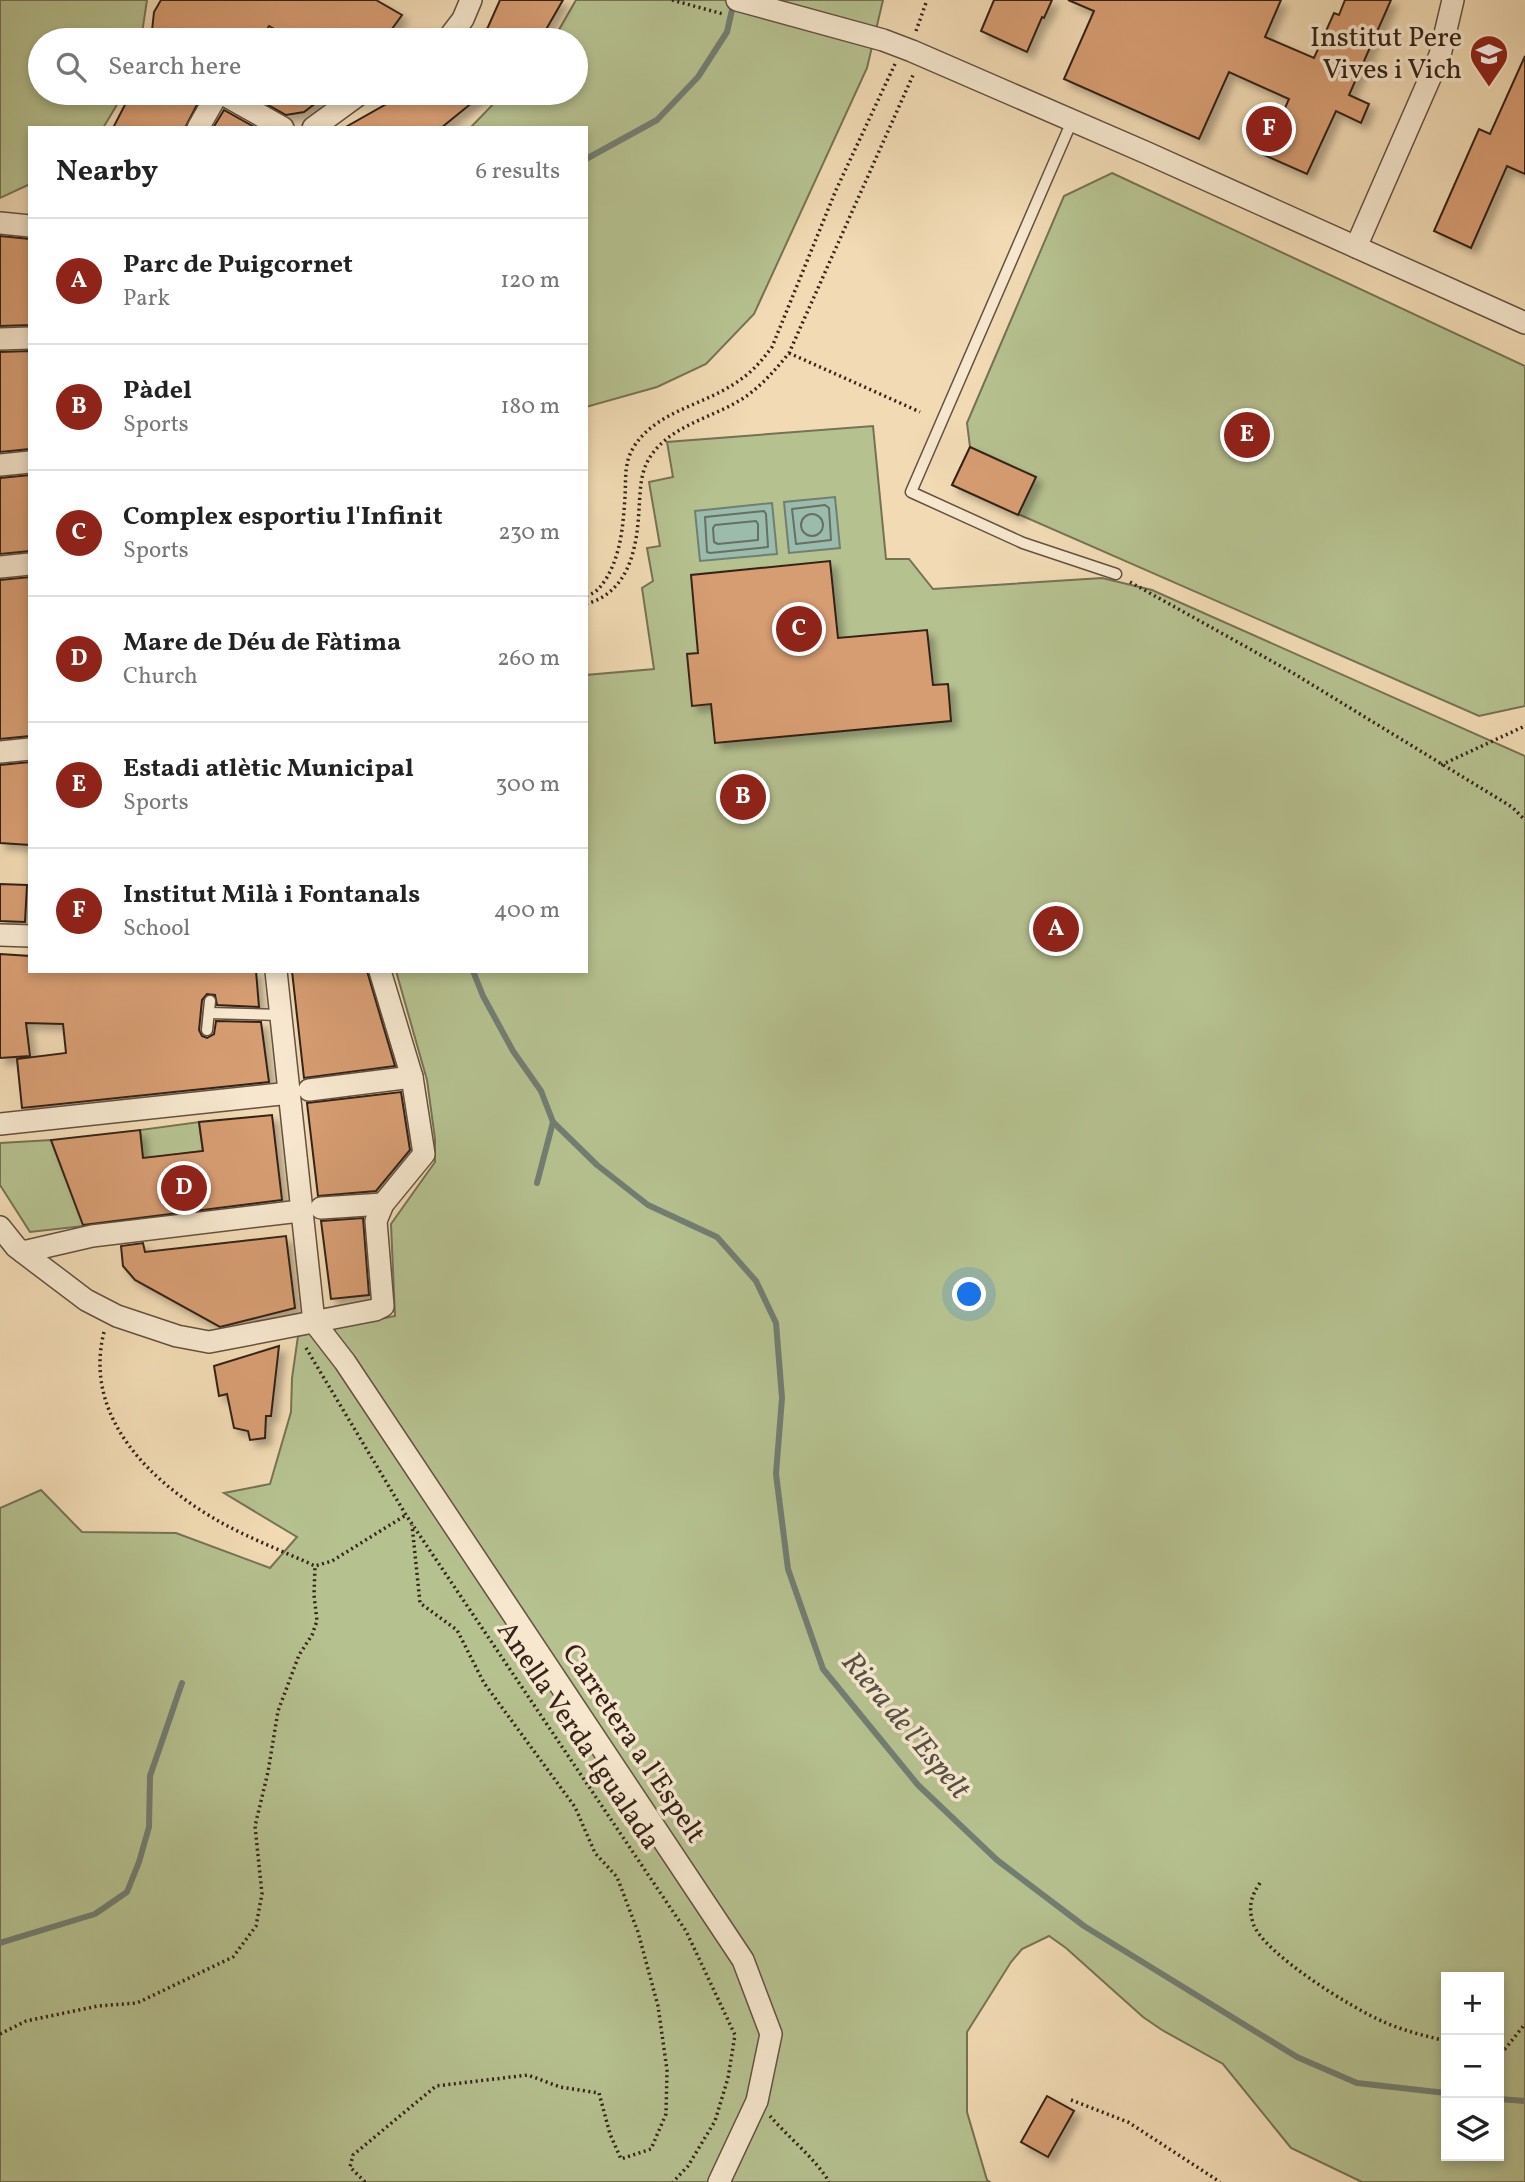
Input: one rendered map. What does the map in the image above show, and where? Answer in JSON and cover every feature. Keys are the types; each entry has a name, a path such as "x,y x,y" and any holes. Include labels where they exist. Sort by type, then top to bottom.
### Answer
{"street":[{"path":"456,28 471,0"},
{"path":"737,0 883,40 907,62 1072,121 1525,323"},
{"path":"1356,247 1440,55 1453,0"},
{"path":"199,126 212,105"},
{"path":"241,105 279,126"},
{"path":"315,126 343,105"},
{"path":"0,223 28,226"},
{"path":"0,339 28,338"},
{"path":"0,466 28,462"},
{"path":"0,567 28,564"},
{"path":"0,752 28,749"},
{"path":"0,935 28,936"},
{"path":"275,973 280,1015 300,1091 311,1210 314,1322"},
{"path":"0,1227 23,1252 86,1300 111,1313 177,1336 209,1342 383,1306 376,1221 383,1204 424,1154 412,1077 381,973"},
{"path":"0,1124 412,1077"},
{"path":"23,1252 92,1236 201,1221 383,1204"},
{"name":"Carretera a l'Espelt","path":"314,1322 345,1362 743,1960 771,2034 757,2101 719,2182"}],"lane":[{"path":"1072,121 911,492 1023,543 1116,574"},
{"path":"207,1030 210,1001"},
{"path":"209,1013 280,1015"}],"path":[{"path":"588,603 614,590 627,574 638,528 641,485 645,467 654,452 687,425 720,412 747,396 770,377 789,354 907,62 927,0"},
{"path":"588,595 602,585 618,552 625,472 632,450 654,425 733,384 759,365 772,347 836,190 907,62"},
{"path":"789,354 920,412"},
{"path":"1116,574 1293,673 1512,807 1525,820"},
{"path":"1441,765 1525,726"},
{"path":"111,1313 100,1345 100,1376 107,1407 118,1433 134,1454 184,1499 223,1524 315,1566 332,1561 406,1515"},
{"name":"Anella Verda Igualada","path":"290,1326 412,1525 686,1931 735,2035 728,2078 715,2121 688,2166 673,2182"},
{"path":"365,2182 351,2167 353,2155 436,2087 528,2075 560,2087 599,2093 610,2134 621,2159 651,2149 666,2114 667,2070 658,2006 638,1932 617,1877 595,1853 575,1807 484,1683 457,1630 420,1603 412,1525"},
{"path":"0,2034 26,2021 99,2006 137,2003 233,1958 256,1926 262,1894 255,1826 268,1772 278,1711 299,1655 312,1635 317,1620 315,1566"},
{"path":"1259,1883 1252,1895 1250,1907 1254,1926 1292,1966 1385,2022 1441,2039"},
{"path":"1504,2049 1525,2024"},
{"path":"1071,2100 1128,2122 1220,2182"},
{"path":"757,2101 821,2169 829,2182"}],"green space":[{"path":"0,0 147,0 143,28 28,28 28,105 117,105 104,126 28,126 28,185 0,198"},
{"path":"576,0 883,0 867,68 754,314 706,364 657,387 588,406 588,126 472,126 492,105 588,105 588,28 560,28"},
{"path":"1112,173 1525,366 1525,706 1479,716 952,485 970,447 967,423 1064,196"},
{"path":"873,426 886,559 909,559 933,589 1102,578 1152,590 1525,756 1525,2182 1362,2182 1291,2148 1223,2064 1143,2017 1049,1936 1022,1949 967,2032 967,2112 987,2180 990,2182 0,2182 0,1508 41,1490 82,1532 176,1533 270,1568 297,1537 224,1493 270,1484 291,1412 292,1378 298,1336 395,1316 391,1224 435,1162 435,1139 427,1080 397,973 588,973 588,675 654,669 642,588 653,581 647,548 660,546 649,482 673,477 667,442"},
{"path":"199,1122 203,1151 143,1159 140,1130"},
{"path":"51,1140 84,1226 30,1232 0,1185 0,1143"}],"water":[{"path":"835,497 840,548 789,553 784,502"},
{"path":"772,503 777,554 700,561 695,511"}],"building":[{"path":"161,0 376,0 402,15 393,28 152,28 154,12"},
{"path":"500,0 563,0 547,28 488,27"},
{"path":"994,0 1052,0 1027,52 981,31"},
{"path":"1068,0 1281,0 1265,37 1314,58 1334,13 1339,15 1345,0 1391,0 1349,95 1369,104 1361,123 1336,111 1307,174 1264,155 1289,99 1229,72 1199,139 1064,79 1094,11"},
{"path":"1525,56 1525,174 1507,166 1471,248 1434,231 1479,129 1490,134"},
{"path":"125,105 197,105 186,126 114,126"},
{"path":"268,105 313,105 304,112 286,115"},
{"path":"385,105 469,105 443,126 348,126"},
{"path":"224,110 252,126 214,126"},
{"path":"0,236 28,239 28,325 0,326"},
{"path":"28,351 28,449 0,452 0,352"},
{"path":"970,447 1036,477 1018,515 952,485"},
{"path":"28,475 28,551 0,554 0,478"},
{"path":"830,561 838,638 927,630 933,685 948,684 951,721 715,743 711,704 692,706 687,654 698,653 691,575"},
{"path":"28,577 28,736 0,739 0,580"},
{"path":"28,762 28,845 0,843 0,765"},
{"path":"0,884 27,885 25,922 0,921"},
{"path":"0,954 28,956 28,973 256,973 259,1007 217,1005 215,995 207,994 202,1000 199,1030 202,1036 207,1038 214,1034 216,1021 261,1022 269,1082 22,1108 17,1059 66,1053 63,1024 26,1023 30,1056 0,1058"},
{"path":"292,973 368,973 395,1066 304,1078"},
{"path":"401,1092 410,1150 376,1191 318,1196 307,1103"},
{"path":"272,1115 282,1200 83,1225 51,1140 140,1130 143,1158 203,1151 199,1122"},
{"path":"363,1218 369,1295 331,1299 321,1221"},
{"path":"286,1236 295,1308 220,1327 135,1280 123,1266 121,1246 143,1243 145,1252"},
{"path":"279,1346 271,1416 266,1416 265,1438 250,1440 248,1431 234,1428 227,1394 219,1396 214,1366"},
{"path":"1047,2096 1074,2111 1048,2157 1021,2142"}],"waterway":[{"name":"Riera de l'Espelt","path":"588,158 657,120 698,77 727,32 734,1"},
{"name":"Riera de l'Espelt","path":"474,973 483,996 513,1051 541,1091 553,1122 597,1165 648,1205 717,1237 756,1281 776,1323 782,1398 776,1474 788,1569 823,1669 918,1785 997,1860 1084,1926 1297,2057 1357,2083 1441,2092"},
{"path":"537,1183 553,1122"},
{"path":"0,1943 95,1914 127,1892 149,1827 150,1776 182,1683"},
{"name":"Riera de l'Espelt","path":"1504,2099 1525,2101"}],"place":[{"name":"Institut Pere Vives i Vich","path":"1489,88"},
{"name":"Institut Milà i Fontanals","path":"1269,129"},
{"name":"Estadi atlètic Municipal","path":"1247,435"},
{"name":"Complex esportiu l'Infinit","path":"799,629"},
{"name":"Pàdel","path":"743,797"},
{"name":"Parc de Puigcornet","path":"1056,929"},
{"name":"Mare de Déu de Fàtima","path":"184,1188"}]}
